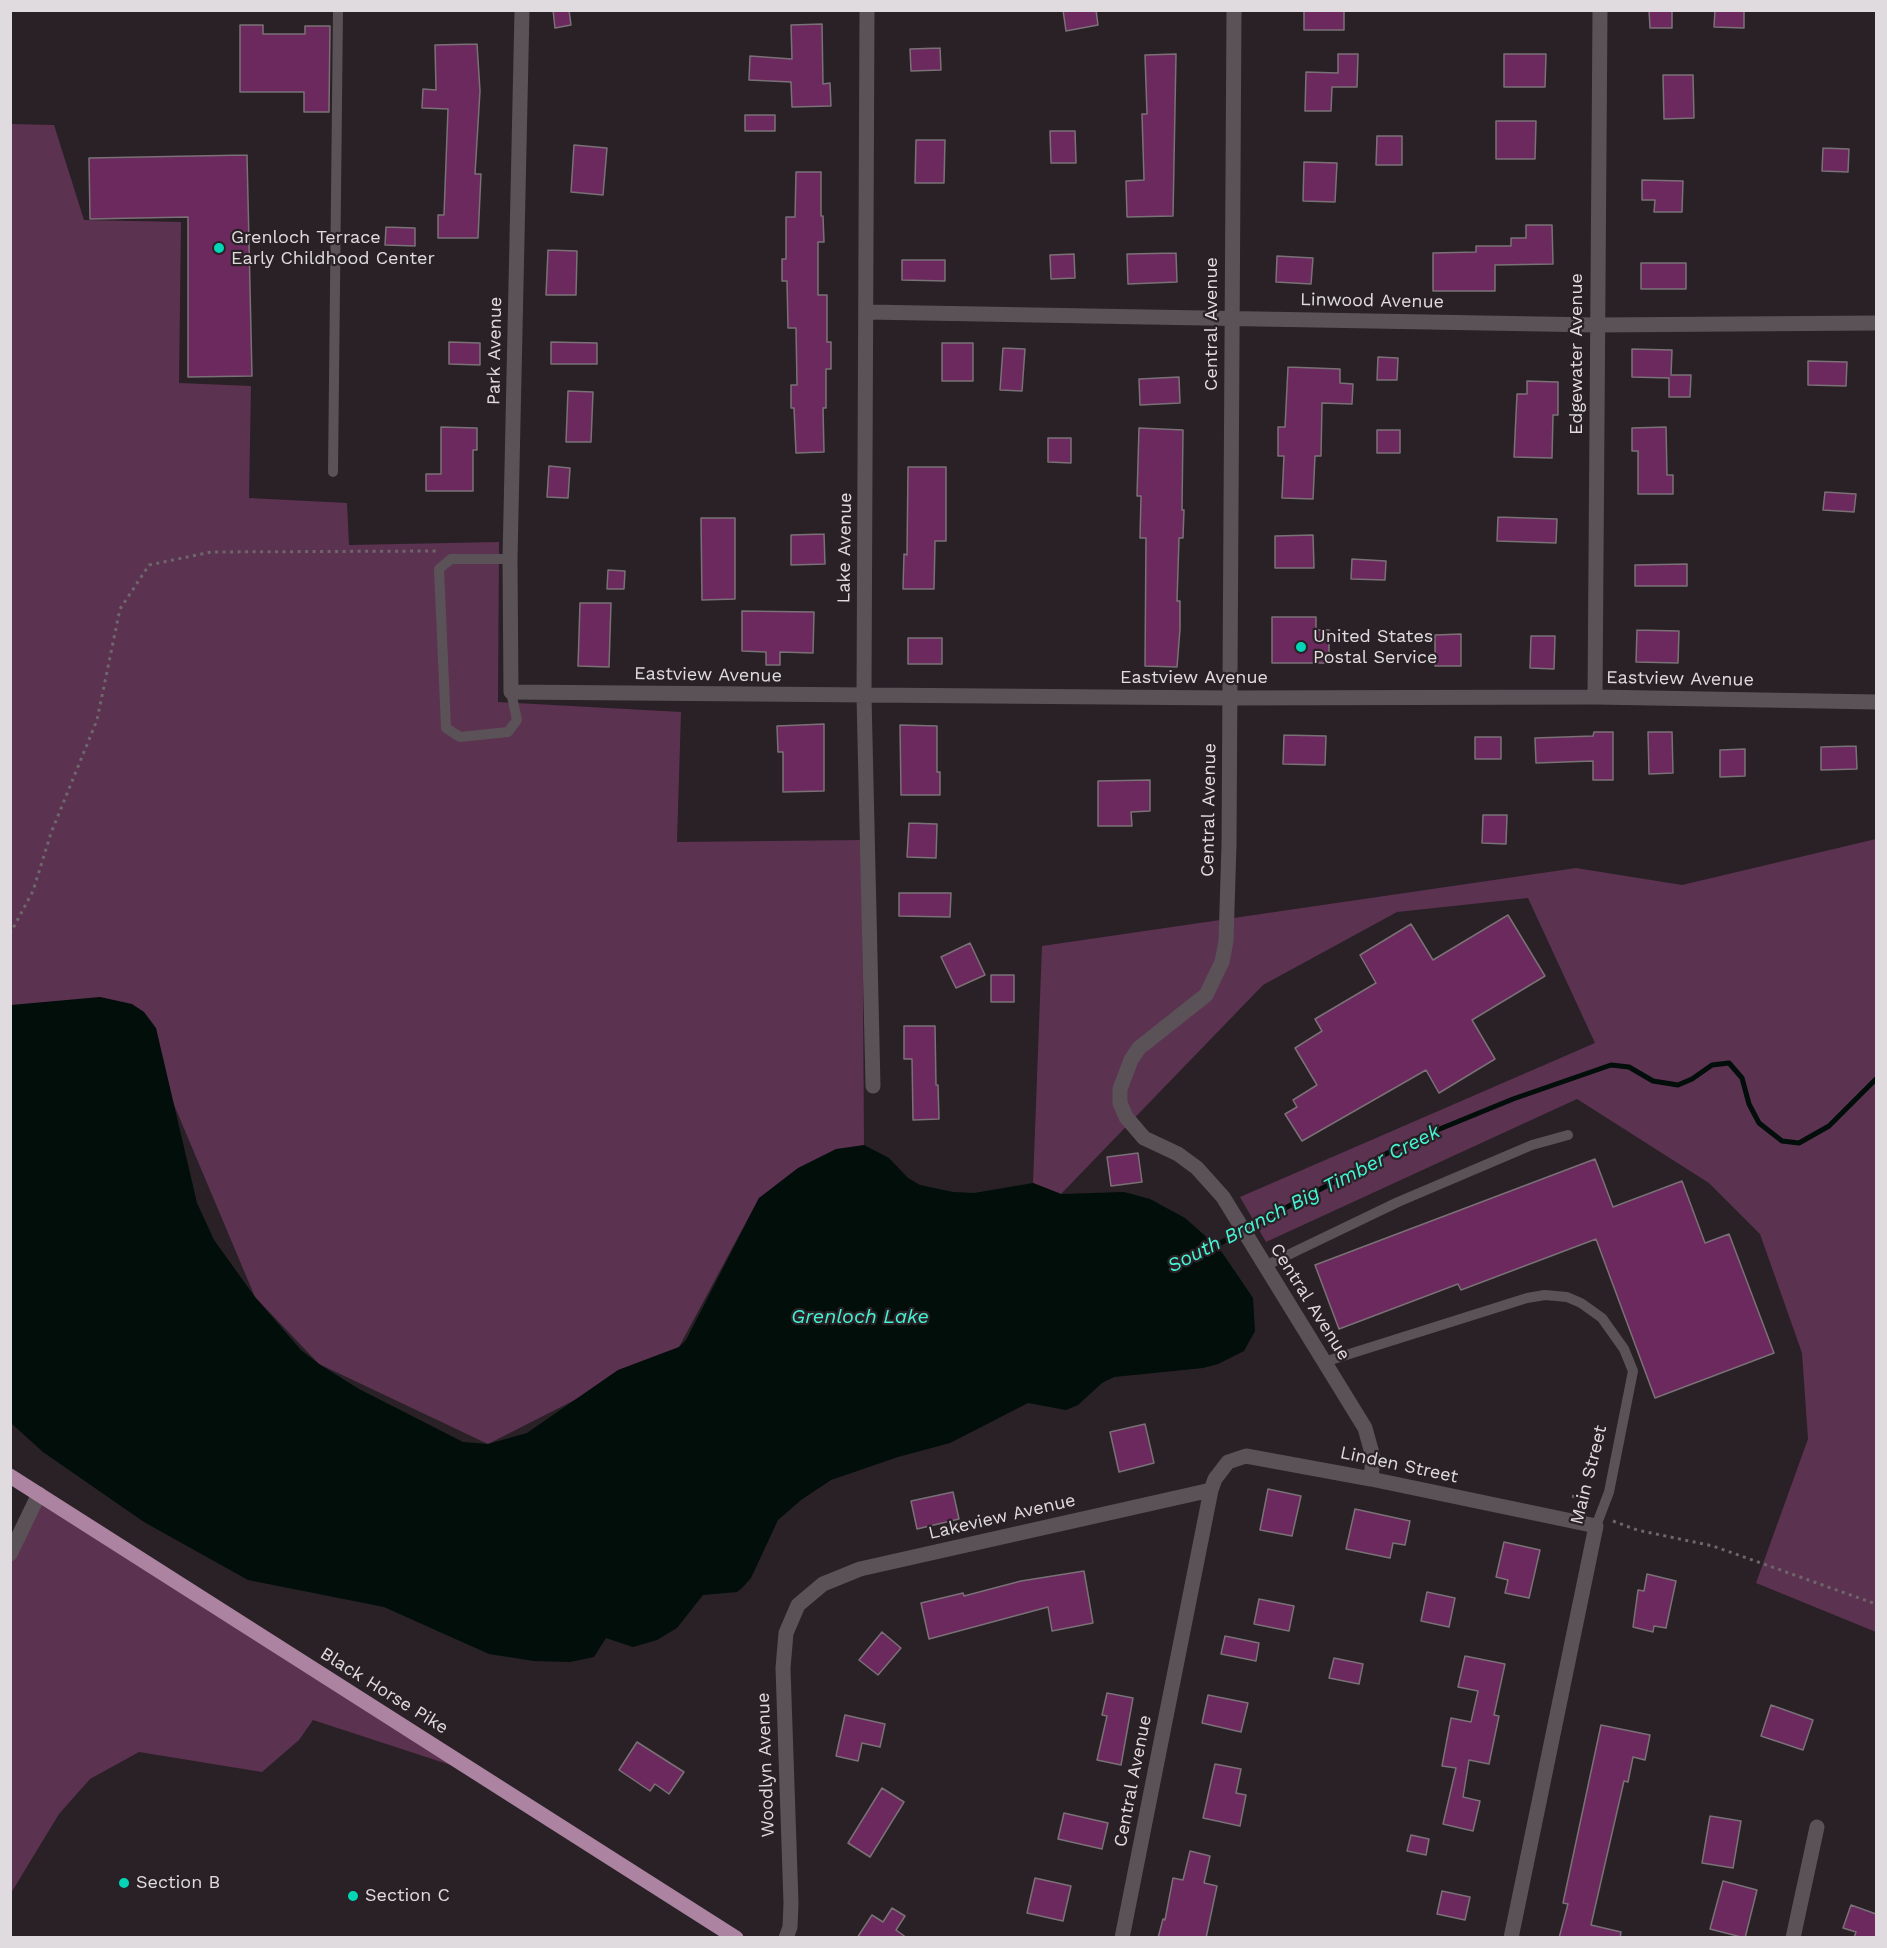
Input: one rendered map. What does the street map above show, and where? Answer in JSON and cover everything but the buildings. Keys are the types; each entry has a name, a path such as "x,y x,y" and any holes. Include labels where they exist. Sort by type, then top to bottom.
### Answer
{"main road":[{"name":"Black Horse Pike","path":"10,1476 736,1938"}],"street":[{"name":"Park Avenue","path":"511,692 510,559 522,10"},
{"name":"Lake Avenue","path":"867,10 864,696 873,1086"},
{"name":"Central Avenue","path":"1234,10 1229,845 1226,941 1222,962 1206,995 1139,1048 1124,1074 1120,1089 1120,1103 1135,1129 1144,1138 1178,1154 1205,1175 1240,1226 1365,1428 1373,1456 1371,1479"},
{"name":"Edgewater Avenue","path":"1595,697 1600,10"},
{"name":"Linwood Avenue","path":"867,312 1231,317 1596,326 1876,323"},
{"name":"Eastview Avenue","path":"511,692 1229,698 1595,697 1876,702"},
{"name":"Linden Street","path":"1211,1490 1215,1479 1228,1462 1246,1456 1371,1479 1596,1526"},
{"name":"Central Avenue","path":"1122,1938 1211,1490"},
{"name":"Lakeview Avenue","path":"807,1596 823,1584 860,1569 1211,1490"},
{"path":"10,1554 39,1494"},
{"name":"Main Street","path":"1511,1938 1596,1526"},
{"name":"Woodlyn Avenue","path":"786,1938 791,1909 782,1690 784,1646 790,1619 807,1596"},
{"path":"1793,1938 1816,1827"}],"lane":[{"path":"333,472 338,10"},
{"path":"510,559 451,559 439,568 446,728 460,736 508,732 517,720 511,692"},
{"path":"1265,1266 1408,1198 1532,1145 1568,1135"},
{"name":"Main Street","path":"1324,1362 1536,1296 1567,1298 1592,1310 1602,1318 1624,1349 1634,1371 1609,1492 1596,1526"}],"path":[{"path":"10,934 33,891 51,833 97,720 120,609 149,565 211,552 438,551"},
{"path":"1572,1496 1592,1500 1613,1521 1636,1530 1713,1546 1876,1604"}],"shaded area":[{"path":"11,124 54,125 84,220 181,222 179,383 251,386 249,498 347,503 349,545 499,542 498,702 681,712 677,842 862,840 864,1145 759,1198 679,1347 488,1444 319,1364 255,1297 132,1005 11,1023"},
{"path":"1876,839 1876,1632 1756,1583 1808,1439 1802,1353 1760,1234 1709,1183 1577,1099 1266,1242 1240,1197 1595,1043 1528,898 1397,912 1263,985 1061,1194 1033,1183 1042,946 1576,868 1682,885"},
{"path":"39,1494 478,1774 313,1720 299,1740 262,1772 139,1752 90,1779 59,1814 11,1893 11,1554"}],"water":[{"name":"Grenloch Lake","path":"100,997 132,1004 144,1012 156,1028 197,1203 214,1240 255,1297 301,1350 319,1364 359,1389 463,1442 488,1444 527,1433 618,1370 679,1347 686,1340 759,1198 798,1168 836,1149 864,1145 889,1158 908,1178 920,1185 953,1192 974,1193 1033,1183 1061,1194 1124,1192 1150,1199 1185,1218 1219,1248 1253,1298 1255,1331 1244,1351 1218,1364 1203,1368 1114,1377 1102,1383 1078,1405 1066,1410 1028,1403 950,1443 898,1457 831,1480 801,1500 778,1520 751,1578 742,1588 737,1592 703,1595 677,1628 657,1640 633,1647 606,1638 594,1657 570,1662 534,1661 489,1654 384,1607 248,1580 144,1522 43,1452 11,1423 11,1005"}],"waterway":[{"name":"South Branch Big Timber Creek","path":"1211,1248 1408,1142 1513,1099 1611,1065 1629,1067 1653,1081 1678,1085 1692,1079 1712,1065 1729,1063 1742,1078 1749,1104 1759,1123 1782,1141 1799,1143 1829,1126 1876,1079"}],"place":[{"name":"Grenloch Terrace Early Childhood Center","path":"219,248"},
{"name":"United States Postal Service","path":"1301,647"},
{"name":"Section B","path":"124,1883"},
{"name":"Section C","path":"353,1896"}]}
